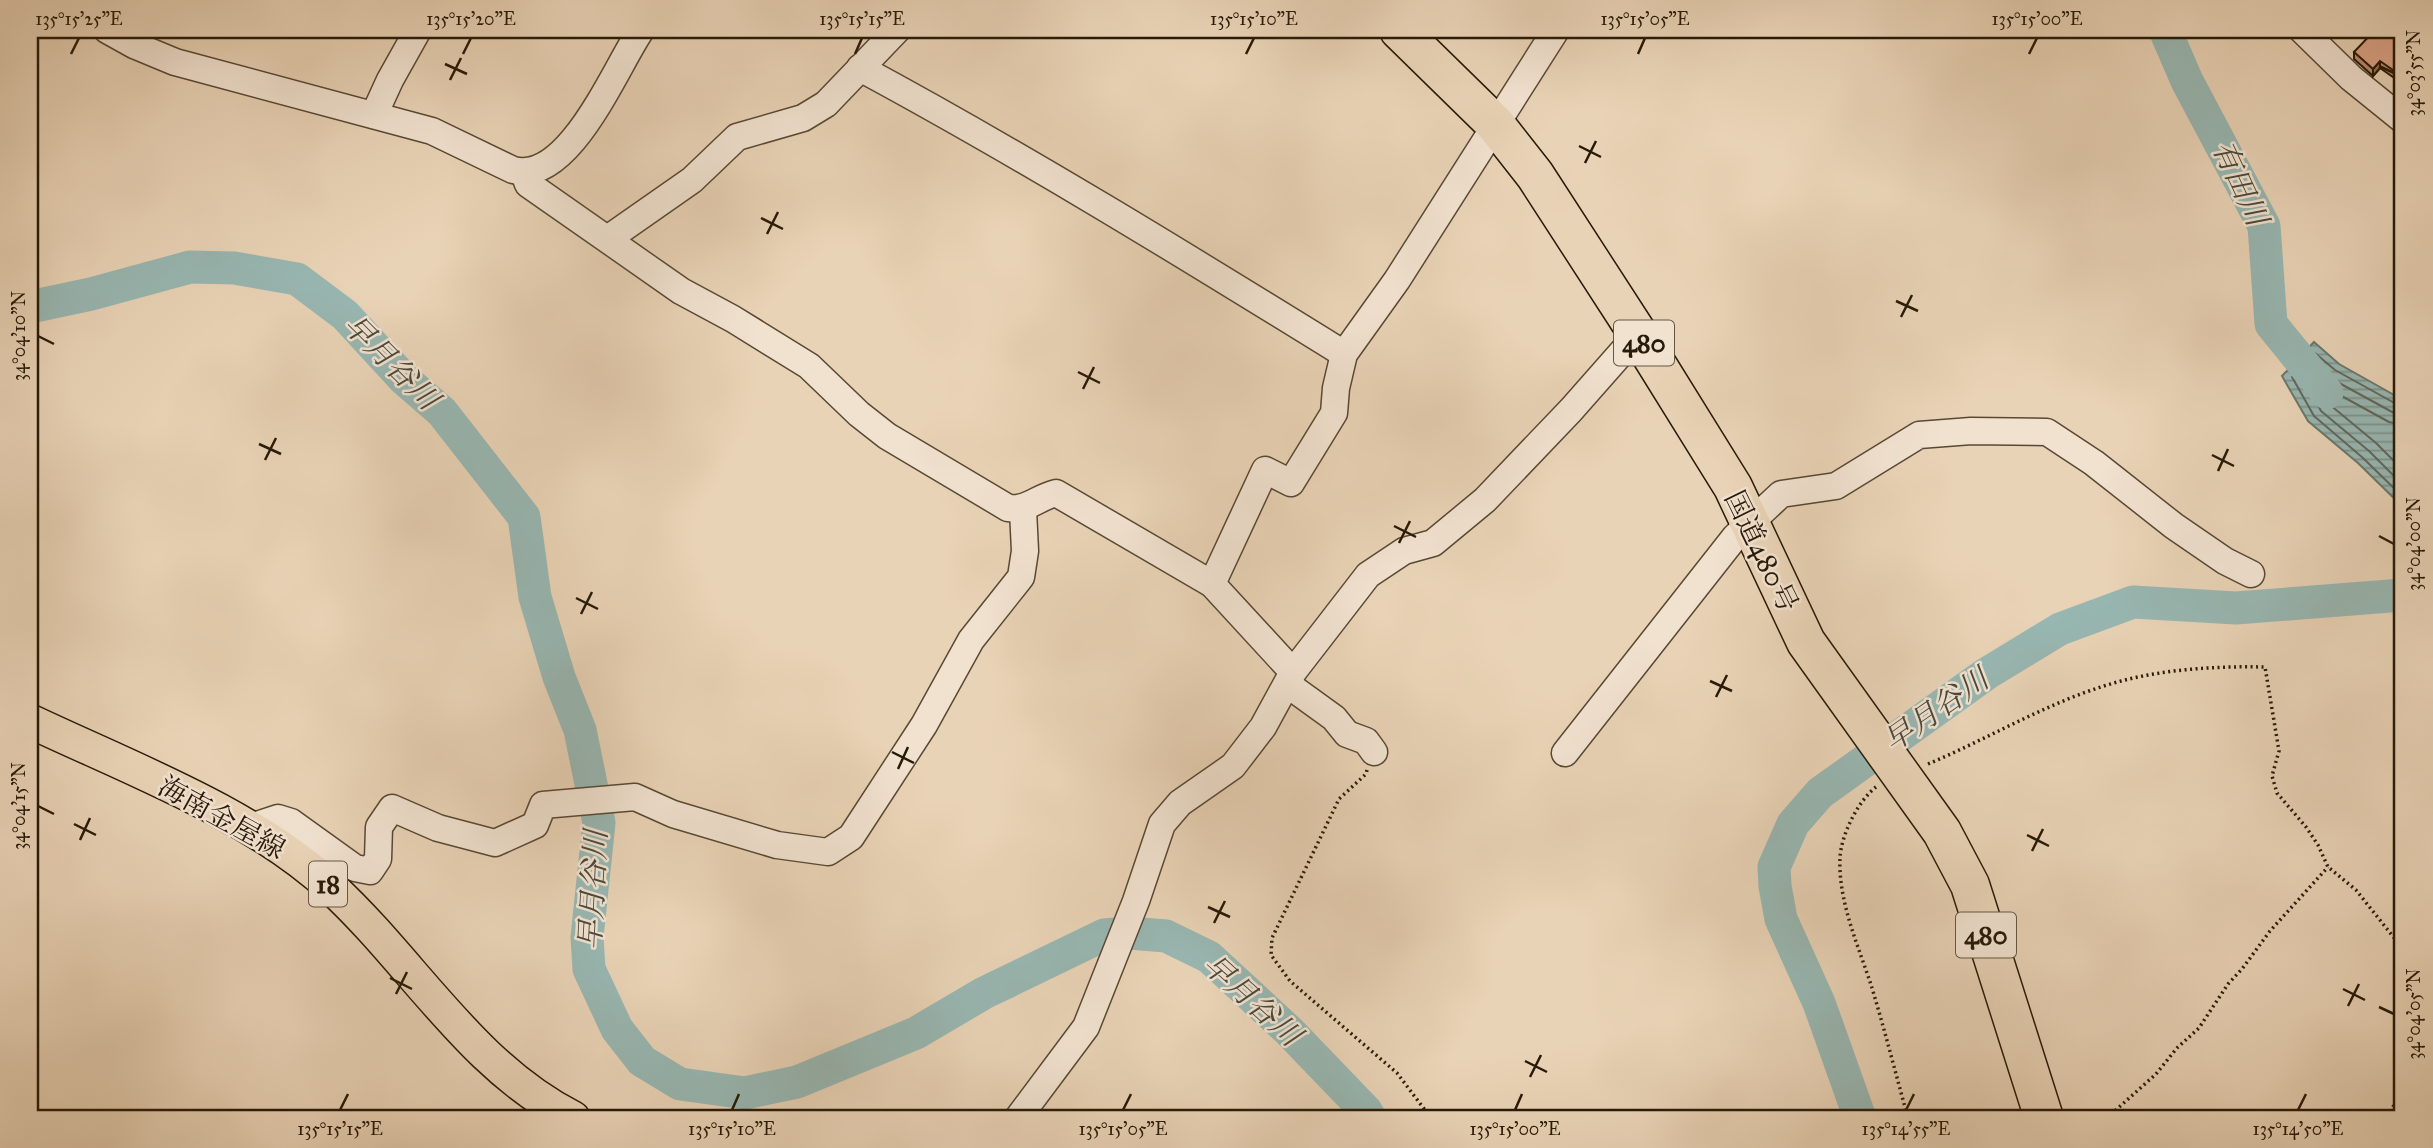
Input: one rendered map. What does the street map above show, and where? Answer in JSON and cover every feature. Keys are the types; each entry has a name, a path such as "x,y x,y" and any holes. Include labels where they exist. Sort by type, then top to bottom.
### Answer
{"highway":[{"name":"国道480号","path":"1399,30 1495,124 1535,175 1733,487 1806,642 1942,832 1970,885 2044,1118"}],"main road":[{"name":"海南金屋線","path":"30,721 197,800 299,859 361,916 445,1012 520,1086 573,1118"}],"street":[{"path":"107,30 175,62 432,131 524,173 541,169 564,153 603,96 641,30"},
{"path":"374,115 418,30"},
{"path":"608,238 692,180 737,137 803,118 827,104 897,30"},
{"path":"1212,584 1265,470 1291,483 1334,413 1336,388 1344,354 1396,280 1556,30"},
{"path":"2302,30 2351,78 2403,120"},
{"path":"860,68 1014,153 1126,219 1344,354"},
{"path":"524,173 528,184 681,291 733,318 809,366 859,414 887,436 1008,508 1023,509 1044,496 1056,493 1212,584 1290,678 1334,718 1347,734 1366,741 1374,752"},
{"path":"1018,1118 1086,1027 1163,824 1180,803 1233,766 1263,727 1290,678 1368,575 1404,551 1433,543 1485,500 1571,410 1638,334"},
{"path":"1565,753 1735,537 1781,494 1836,485 1919,435 1971,431 2047,432 2094,463 2194,540 2225,561 2251,574"},
{"path":"248,828 278,818 291,822 355,868 370,871 378,859 379,827 393,808 438,828 495,843 535,825 543,805 635,796 673,814 778,845 828,852 851,837 923,725 971,640 1021,577 1026,551 1023,509"}],"path":[{"path":"1908,1118 1851,924 1840,869 1840,849 1843,841 1863,802 1875,788 1897,772 2050,706 2120,681 2159,673 2265,667 2279,751 2272,776 2275,788 2313,837 2328,867 2356,890 2403,949"},
{"path":"1374,752 1366,774 1339,799 1272,937 1271,956 1290,981 1397,1073 1431,1118"},
{"path":"2107,1118 2156,1074 2199,1028 2228,984 2242,970 2270,931 2328,867"},
{"path":"2393,1118 2393,1107 2403,1081"}],"water":[{"path":"2314,342 2339,364 2403,400 2403,507 2358,463 2308,421 2282,376"}],"building":[{"path":"2375,30 2403,30 2403,77 2380,61 2373,69 2354,52"}],"waterway":[{"name":"有田川","path":"2165,30 2187,81 2264,226 2271,324 2327,393"},
{"name":"早月谷川","path":"30,307 91,294 190,267 234,268 297,279 345,315 404,379 442,412 524,517 535,597 559,677 580,730 599,823 587,937 589,969 617,1029 642,1061 680,1084 745,1093 797,1082 916,1033 984,993 1104,935 1129,933 1166,936 1209,957 1289,1031 1370,1118"},
{"name":"早月谷川","path":"1860,1118 1819,1003 1781,919 1775,886 1774,867 1793,824 1820,793 1986,674 2060,629 2133,602 2236,608 2403,595"}]}
